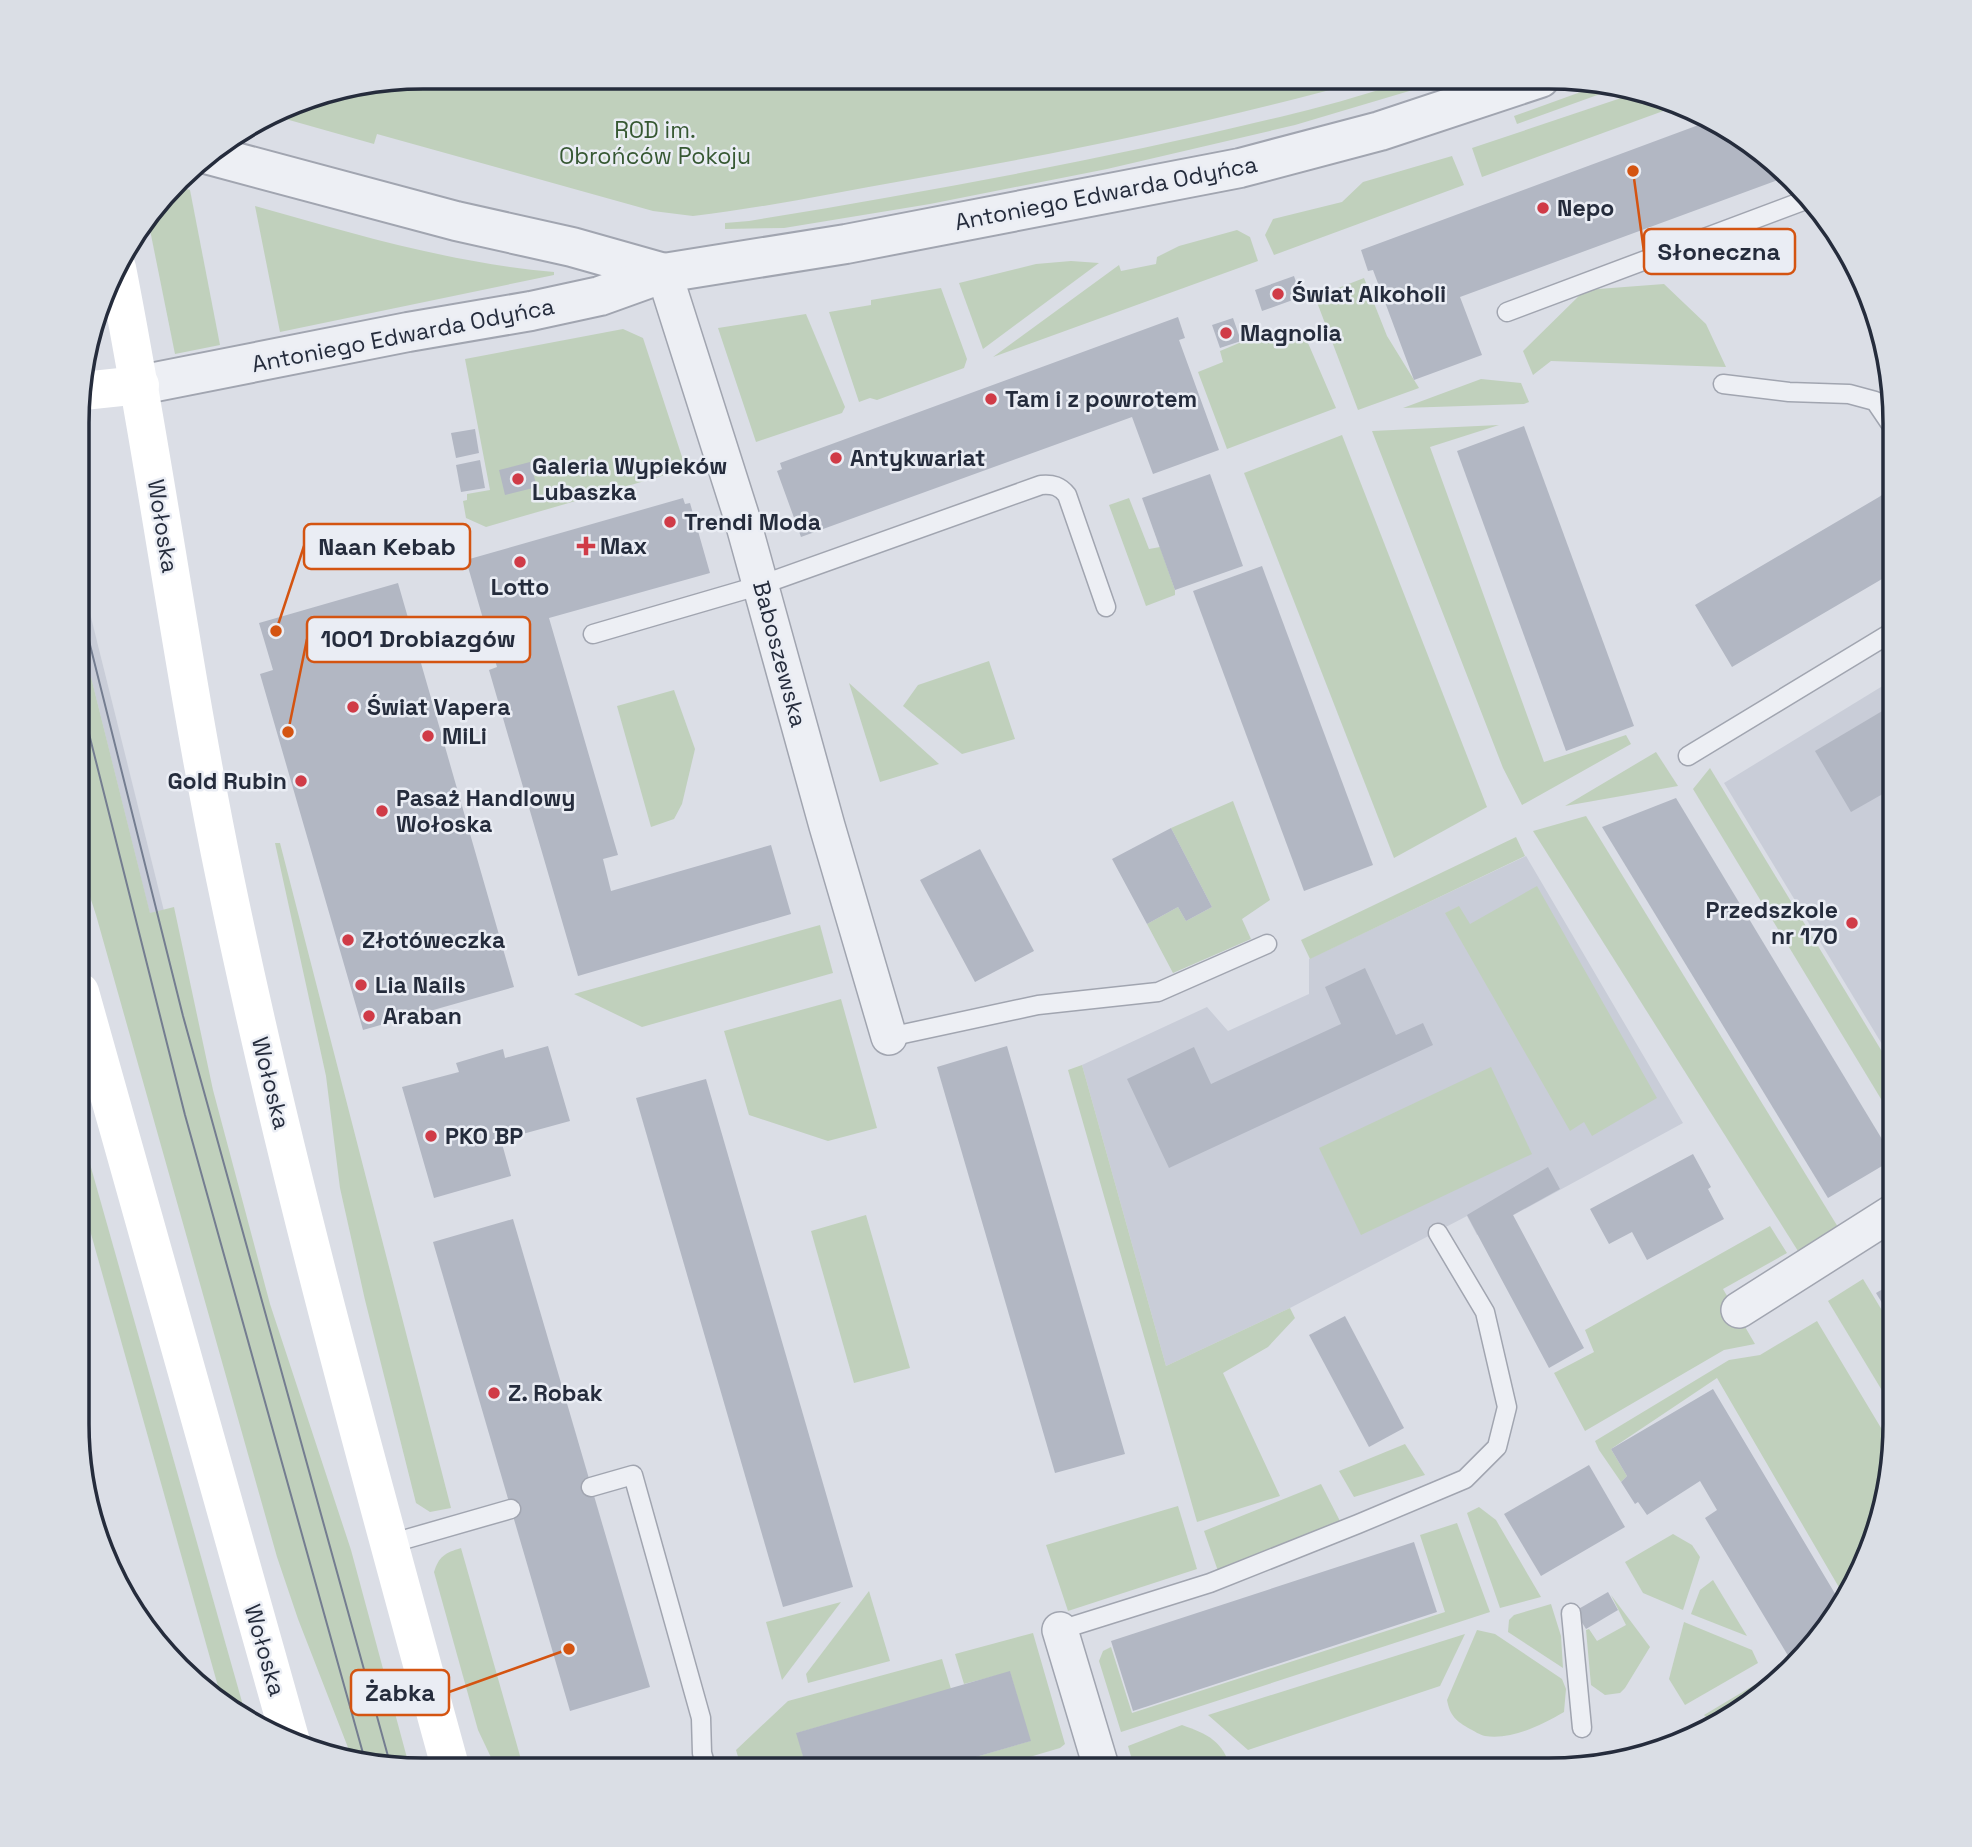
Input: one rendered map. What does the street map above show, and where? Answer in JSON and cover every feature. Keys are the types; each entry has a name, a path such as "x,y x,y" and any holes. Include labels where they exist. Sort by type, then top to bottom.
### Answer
{"main road":[{"name":"Wołoska","path":"120,284 195,719 247,983 307,1233 448,1758"},
{"path":"91,390 139,385"},
{"name":"Wołoska","path":"89,1024 287,1728"}],"street":[{"name":"Antoniego Edwarda Odyńca","path":"139,385 408,332 531,311 600,296 664,273 846,244 1240,168 1380,131 1507,89"},
{"name":"Antoniego Edwarda Odyńca","path":"220,158 664,273"},
{"name":"Baboszewska","path":"664,273 726,463 888,1037"},
{"path":"1739,1310 1883,1219"},
{"path":"1060,1630 1098,1758"}],"lane":[{"path":"1507,312 1799,202"},
{"path":"1723,384 1789,392 1849,394 1875,401 1883,412"},
{"path":"593,634 761,585 1041,485 1051,484 1061,488 1067,495 1106,607"},
{"path":"1688,756 1883,638"},
{"path":"888,1037 1038,1004 1158,992 1268,944"},
{"path":"1060,1630 1210,1583 1358,1524 1465,1479 1497,1447 1507,1407 1485,1312 1438,1233"},
{"path":"591,1487 633,1475 701,1718 704,1758"},
{"path":"389,1544 511,1509"},
{"path":"1571,1613 1582,1728"}],"shaded area":[{"path":"89,609 164,911 150,914 89,669"},
{"name":"Przedszkole nr 170","path":"1883,686 1883,1046 1724,783"},
{"path":"1526,856 1683,1123 1477,1235 1467,1216 1290,1308 1166,1366 1082,1065 1207,1007 1228,1031 1309,994 1309,959"}],"green space":[{"name":"ROD im. Obrońców Pokoju","path":"423,89 1331,89 1198,122 1080,147 798,200 693,216 653,211 377,134 374,144 286,119 316,107 358,96"},
{"path":"1382,89 1416,89 1295,125 1107,169 930,204 784,228 725,229 725,223 953,186 1157,145 1308,110"},
{"path":"1583,91 1601,94 1517,124 1514,116"},
{"path":"1622,98 1665,110 1482,177 1472,148"},
{"path":"1452,156 1464,185 1274,255 1265,235 1273,219 1342,202 1363,182"},
{"path":"185,189 190,190 220,345 175,354 150,231"},
{"path":"255,206 440,255 554,272 554,275 280,332"},
{"path":"1237,230 1250,237 1258,261 993,357 1119,265 1121,271 1156,264 1157,257 1179,246"},
{"path":"1071,261 1099,263 983,349 959,283 1036,264"},
{"path":"1364,278 1387,336 1419,388 1358,410 1315,297"},
{"path":"1664,284 1706,324 1726,367 1551,361 1533,375 1523,351 1585,290"},
{"path":"941,288 967,359 964,368 877,400 870,398 859,402 829,312 871,305 871,300"},
{"path":"806,314 845,407 842,413 756,442 718,328"},
{"path":"623,329 643,338 686,469 486,527 466,518 463,501 467,500 467,494 490,490 465,359"},
{"path":"1268,331 1305,336 1336,408 1227,449 1198,372 1223,362 1220,351"},
{"path":"1481,379 1521,383 1529,402 1403,408"},
{"path":"1499,425 1430,447 1544,762 1626,735 1631,744 1522,805 1503,768 1372,431"},
{"path":"1342,435 1487,807 1394,858 1244,473"},
{"path":"1129,498 1149,549 1160,547 1175,590 1175,595 1146,606 1109,505"},
{"path":"989,661 1015,739 962,754 903,706 918,685"},
{"path":"89,669 150,913 174,907 213,1090 270,1304 351,1550 407,1757 348,1749 298,1619 277,1557 89,894"},
{"path":"849,683 939,764 880,782"},
{"path":"674,690 695,749 682,804 674,819 651,827 617,706"},
{"path":"1656,752 1678,786 1565,806"},
{"path":"1710,768 1883,1053 1883,1102 1693,789"},
{"path":"1233,801 1270,900 1242,919 1251,939 1173,973 1147,924 1178,907 1186,921 1212,907 1171,828"},
{"path":"1586,816 1841,1232 1803,1259 1533,831"},
{"path":"1516,837 1525,856 1310,959 1301,940"},
{"path":"275,843 280,843 451,1508 430,1512 416,1503 340,1188 326,1076"},
{"path":"1537,886 1657,1098 1592,1136 1584,1122 1570,1131 1445,913 1459,906 1470,924"},
{"path":"820,925 833,973 642,1027 574,994"},
{"path":"841,999 877,1128 828,1141 749,1115 724,1031"},
{"path":"1082,1065 1166,1366 1290,1308 1295,1318 1268,1347 1223,1373 1280,1496 1197,1522 1068,1070"},
{"path":"1491,1067 1532,1154 1361,1235 1319,1148"},
{"path":"89,1160 243,1705 218,1688 89,1227"},
{"path":"866,1215 910,1368 854,1383 811,1231"},
{"path":"1770,1226 1787,1253 1723,1289 1755,1344 1724,1350 1585,1431 1554,1373 1594,1352 1585,1330"},
{"path":"1863,1279 1883,1312 1883,1392 1828,1301"},
{"path":"1817,1321 1883,1431 1880,1468 1871,1510 1857,1552 1839,1588 1717,1378 1611,1449 1627,1476 1621,1482 1595,1441 1729,1360 1760,1355"},
{"path":"1405,1444 1425,1475 1354,1497 1339,1471"},
{"path":"1321,1484 1341,1523 1218,1571 1204,1531"},
{"path":"1178,1506 1197,1569 1068,1611 1046,1545"},
{"path":"1479,1507 1496,1520 1541,1597 1500,1608 1467,1513"},
{"path":"1457,1523 1490,1612 1121,1732 1099,1661 1103,1651 1111,1647 1132,1713 1445,1612 1420,1535"},
{"path":"1673,1534 1692,1545 1700,1557 1683,1610 1643,1593 1625,1562"},
{"path":"461,1548 521,1758 491,1758 478,1730 434,1572 443,1556"},
{"path":"1713,1580 1747,1636 1691,1614 1700,1590"},
{"path":"869,1591 890,1661 808,1683 806,1674"},
{"path":"1611,1595 1650,1647 1625,1688 1620,1693 1605,1695 1591,1685 1586,1630 1589,1629 1597,1641 1626,1625"},
{"path":"841,1602 782,1680 766,1622"},
{"path":"1551,1604 1561,1636 1563,1668 1508,1632 1509,1620 1514,1615"},
{"path":"1684,1622 1752,1650 1758,1663 1685,1705 1669,1679"},
{"path":"1477,1630 1495,1634 1562,1679 1566,1689 1564,1712 1526,1730 1495,1737 1481,1735 1457,1721 1447,1700"},
{"path":"1033,1633 1065,1744 1026,1758 972,1758 1030,1741 1010,1672 964,1684 955,1654"},
{"path":"1465,1634 1440,1686 1248,1750 1208,1715"},
{"path":"942,1659 951,1689 797,1733 804,1758 738,1758 736,1750 788,1701"},
{"path":"1764,1679 1716,1713 1707,1718 1704,1715"},
{"path":"1182,1725 1213,1740 1226,1758 1132,1758 1128,1746"}],"building":[{"path":"1699,125 1734,145 1778,180 1460,297 1482,355 1414,380 1373,270 1368,271 1361,250"},
{"name":"Świat Alkoholi","path":"1294,276 1301,297 1262,311 1255,290"},
{"path":"1178,317 1185,338 1179,340 1219,450 1153,474 1132,417 801,537 777,471 782,469 780,463"},
{"name":"Magnolia","path":"1233,318 1241,341 1220,348 1212,325"},
{"path":"1524,426 1634,726 1566,751 1457,451"},
{"path":"475,429 479,453 456,458 451,433"},
{"path":"480,460 485,488 461,492 456,465"},
{"name":"Galeria Wypieków Lubaszka","path":"530,462 537,487 505,495 499,470"},
{"path":"1210,474 1243,566 1175,590 1142,498"},
{"path":"1883,494 1883,578 1732,667 1695,605"},
{"path":"683,498 685,504 690,503 710,573 549,618 618,855 603,859 611,891 771,845 791,914 578,976 489,670 497,667 466,560"},
{"path":"1262,566 1373,865 1304,891 1193,591"},
{"name":"Pasaż Handlowy Wołoska","path":"398,583 514,987 363,1030 260,674 273,670 259,623"},
{"path":"1883,711 1883,794 1851,812 1815,751"},
{"path":"1676,798 1883,1141 1883,1166 1828,1198 1602,827"},
{"path":"1171,828 1212,907 1186,921 1178,907 1147,924 1112,859"},
{"path":"980,849 1034,951 975,982 920,880"},
{"path":"1365,968 1396,1035 1423,1023 1433,1045 1169,1168 1127,1079 1194,1047 1211,1084 1341,1024 1325,987"},
{"path":"548,1046 570,1121 501,1140 511,1176 434,1198 402,1087 459,1072 456,1063 503,1049 505,1058"},
{"path":"1007,1046 1125,1454 1055,1473 937,1067"},
{"path":"706,1079 853,1587 783,1607 636,1098"},
{"path":"1693,1154 1724,1219 1647,1260 1632,1232 1609,1244 1590,1209"},
{"path":"1548,1167 1560,1189 1513,1215 1584,1348 1549,1368 1467,1215"},
{"path":"513,1219 650,1687 570,1711 433,1242"},
{"path":"1883,1289 1883,1304 1876,1293"},
{"path":"1345,1316 1404,1428 1369,1447 1309,1335"},
{"path":"1713,1389 1836,1595 1814,1627 1788,1656 1705,1518 1717,1510 1700,1481 1647,1515 1638,1502 1635,1504 1621,1482 1627,1476 1611,1449"},
{"path":"1589,1465 1625,1527 1541,1576 1504,1514"},
{"path":"1414,1542 1437,1612 1133,1711 1111,1641"},
{"path":"1608,1592 1618,1610 1586,1629 1575,1611"},
{"path":"1010,1671 1031,1741 972,1758 803,1758 796,1733"}],"tram line":[{"path":"89,641 183,1016 388,1756"},
{"path":"89,734 185,1115 363,1752"}],"place":[{"name":"Słoneczna","path":"1633,171"},
{"name":"Nepo","path":"1543,208"},
{"name":"Świat Alkoholi","path":"1278,294"},
{"name":"Magnolia","path":"1226,333"},
{"name":"Tam i z powrotem","path":"991,399"},
{"name":"Antykwariat","path":"836,458"},
{"name":"Galeria Wypieków Lubaszka","path":"518,479"},
{"name":"Trendi Moda","path":"670,522"},
{"name":"Max","path":"586,546"},
{"name":"Lotto","path":"520,562"},
{"name":"Naan Kebab","path":"276,631"},
{"name":"Świat Vapera","path":"353,707"},
{"name":"1001 Drobiazgów","path":"288,732"},
{"name":"MiLi","path":"428,736"},
{"name":"Gold Rubin","path":"301,781"},
{"name":"Pasaż Handlowy Wołoska","path":"382,811"},
{"name":"Przedszkole nr 170","path":"1852,923"},
{"name":"Złotóweczka","path":"348,940"},
{"name":"Lia Nails","path":"361,985"},
{"name":"Araban","path":"369,1016"},
{"name":"PKO BP","path":"431,1136"},
{"name":"Z. Robak","path":"494,1393"},
{"name":"Żabka","path":"569,1649"}]}
